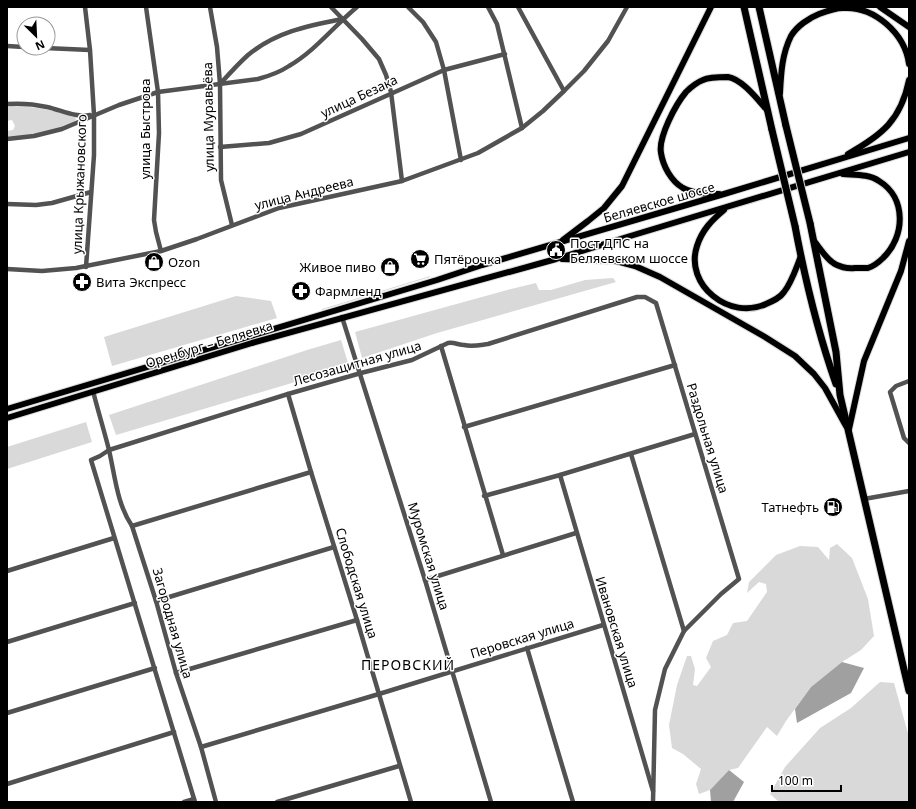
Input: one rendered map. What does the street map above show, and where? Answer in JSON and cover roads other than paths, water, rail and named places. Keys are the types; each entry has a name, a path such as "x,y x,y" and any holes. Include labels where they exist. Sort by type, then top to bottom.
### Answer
{"highway":[{"path":"744,7 825,354 840,395"},
{"path":"759,7 814,241 836,352 840,395 909,691"}],"main road":[{"path":"557,244 604,208 622,186 711,7"},
{"path":"880,7 909,27"},
{"path":"780,96 782,65 792,35 812,16 828,10 844,8 861,10 879,18 897,35 909,64"},
{"path":"724,194 702,194 683,188 668,175 660,152 665,129 672,114 686,92 704,80 729,77 745,87 767,110"},
{"path":"838,160 877,137 889,125 900,110 907,91 909,80"},
{"name":"Беляевское шоссе","path":"415,286 909,138"},
{"name":"Беляевское шоссе","path":"418,296 556,259 909,152"},
{"path":"814,241 833,263 848,269 868,268 878,262 889,252 900,230 899,207 888,189 879,181 867,176 840,174"},
{"path":"727,208 705,227 696,246 695,261 698,275 703,286 721,303 740,309 759,307 775,300 784,293 790,283 801,256"},
{"path":"848,431 864,361 901,271 909,241"},
{"path":"556,259 616,261 635,266 660,277 765,337 795,356 814,374 825,388 848,431"},
{"name":"Оренбург – Беляевка","path":"7,409 415,286"},
{"name":"Оренбург – Беляевка","path":"7,418 252,342 418,296"}],"street":[{"name":"улица Крыжановского","path":"85,7 90,50 94,115 94,155 86,267"},
{"name":"улица Быстрова","path":"146,7 158,92 159,133 154,220 161,250"},
{"name":"улица Муравьёва","path":"210,7 217,47 220,84 221,180 232,225"},
{"path":"331,7 379,59 391,92 402,181"},
{"path":"7,139 34,136 56,131 77,124 119,105 158,92 258,79 273,74 289,66 314,47 358,7"},
{"path":"408,7 423,22 436,42 444,70 461,160"},
{"path":"488,7 498,24 522,128"},
{"path":"518,7 564,91"},
{"name":"улица Андреева","path":"7,269 42,271 86,267 161,250 196,239 279,208 402,181 461,160 495,144 522,128 543,111 584,71 608,41 627,7"},
{"path":"220,84 249,55 276,37 305,26 342,20"},
{"path":"56,48 90,50"},
{"name":"улица Безака","path":"220,147 268,142 301,134 391,92 444,70 505,54"},
{"path":"7,104 25,104 47,107 82,116 94,115"},
{"path":"7,204 36,205 52,203 92,192"},
{"name":"Лесозащитная улица","path":"114,538 91,460 109,450 288,394 412,360 441,346 452,343 470,346 488,344 637,297 645,297 656,302"},
{"name":"Раздольная улица","path":"656,302 739,579 721,594 684,631"},
{"name":"Муромская улица","path":"342,317 361,373 425,580 491,802"},
{"path":"441,346 484,496 503,555"},
{"path":"464,426 675,365"},
{"path":"909,381 896,386 890,392 904,438 909,443"},
{"name":"Загородная улица","path":"93,391 109,450 117,487 126,517 132,526 156,601 176,673 201,747 216,802"},
{"name":"Слободская улица","path":"288,394 411,802"},
{"path":"484,496 560,475 695,434"},
{"path":"631,454 684,631 665,668 655,710 653,802"},
{"path":"132,526 311,472"},
{"name":"Ивановская улица","path":"560,475 654,796"},
{"path":"864,499 909,491"},
{"path":"425,580 576,533"},
{"path":"7,571 114,538 195,801 184,802"},
{"path":"156,601 334,547"},
{"path":"7,642 135,603"},
{"path":"176,673 357,620"},
{"name":"Перовская улица","path":"201,747 603,625"},
{"path":"528,648 573,802"},
{"path":"7,713 155,668"},
{"path":"7,784 174,732"},
{"path":"277,802 399,766"}],"place":[{"name":"Пост ДПС на Беляевском шоссе","path":"556,250"},
{"name":"Пятёрочка","path":"420,259"},
{"name":"Ozon","path":"154,262"},
{"name":"Живое пиво","path":"390,267"},
{"name":"Вита Экспресс","path":"82,282"},
{"name":"Фармленд","path":"301,291"},
{"name":"Татнефть","path":"833,507"}],"district":[{"name":"ПЕРОВСКИЙ","path":"408,664"}]}
